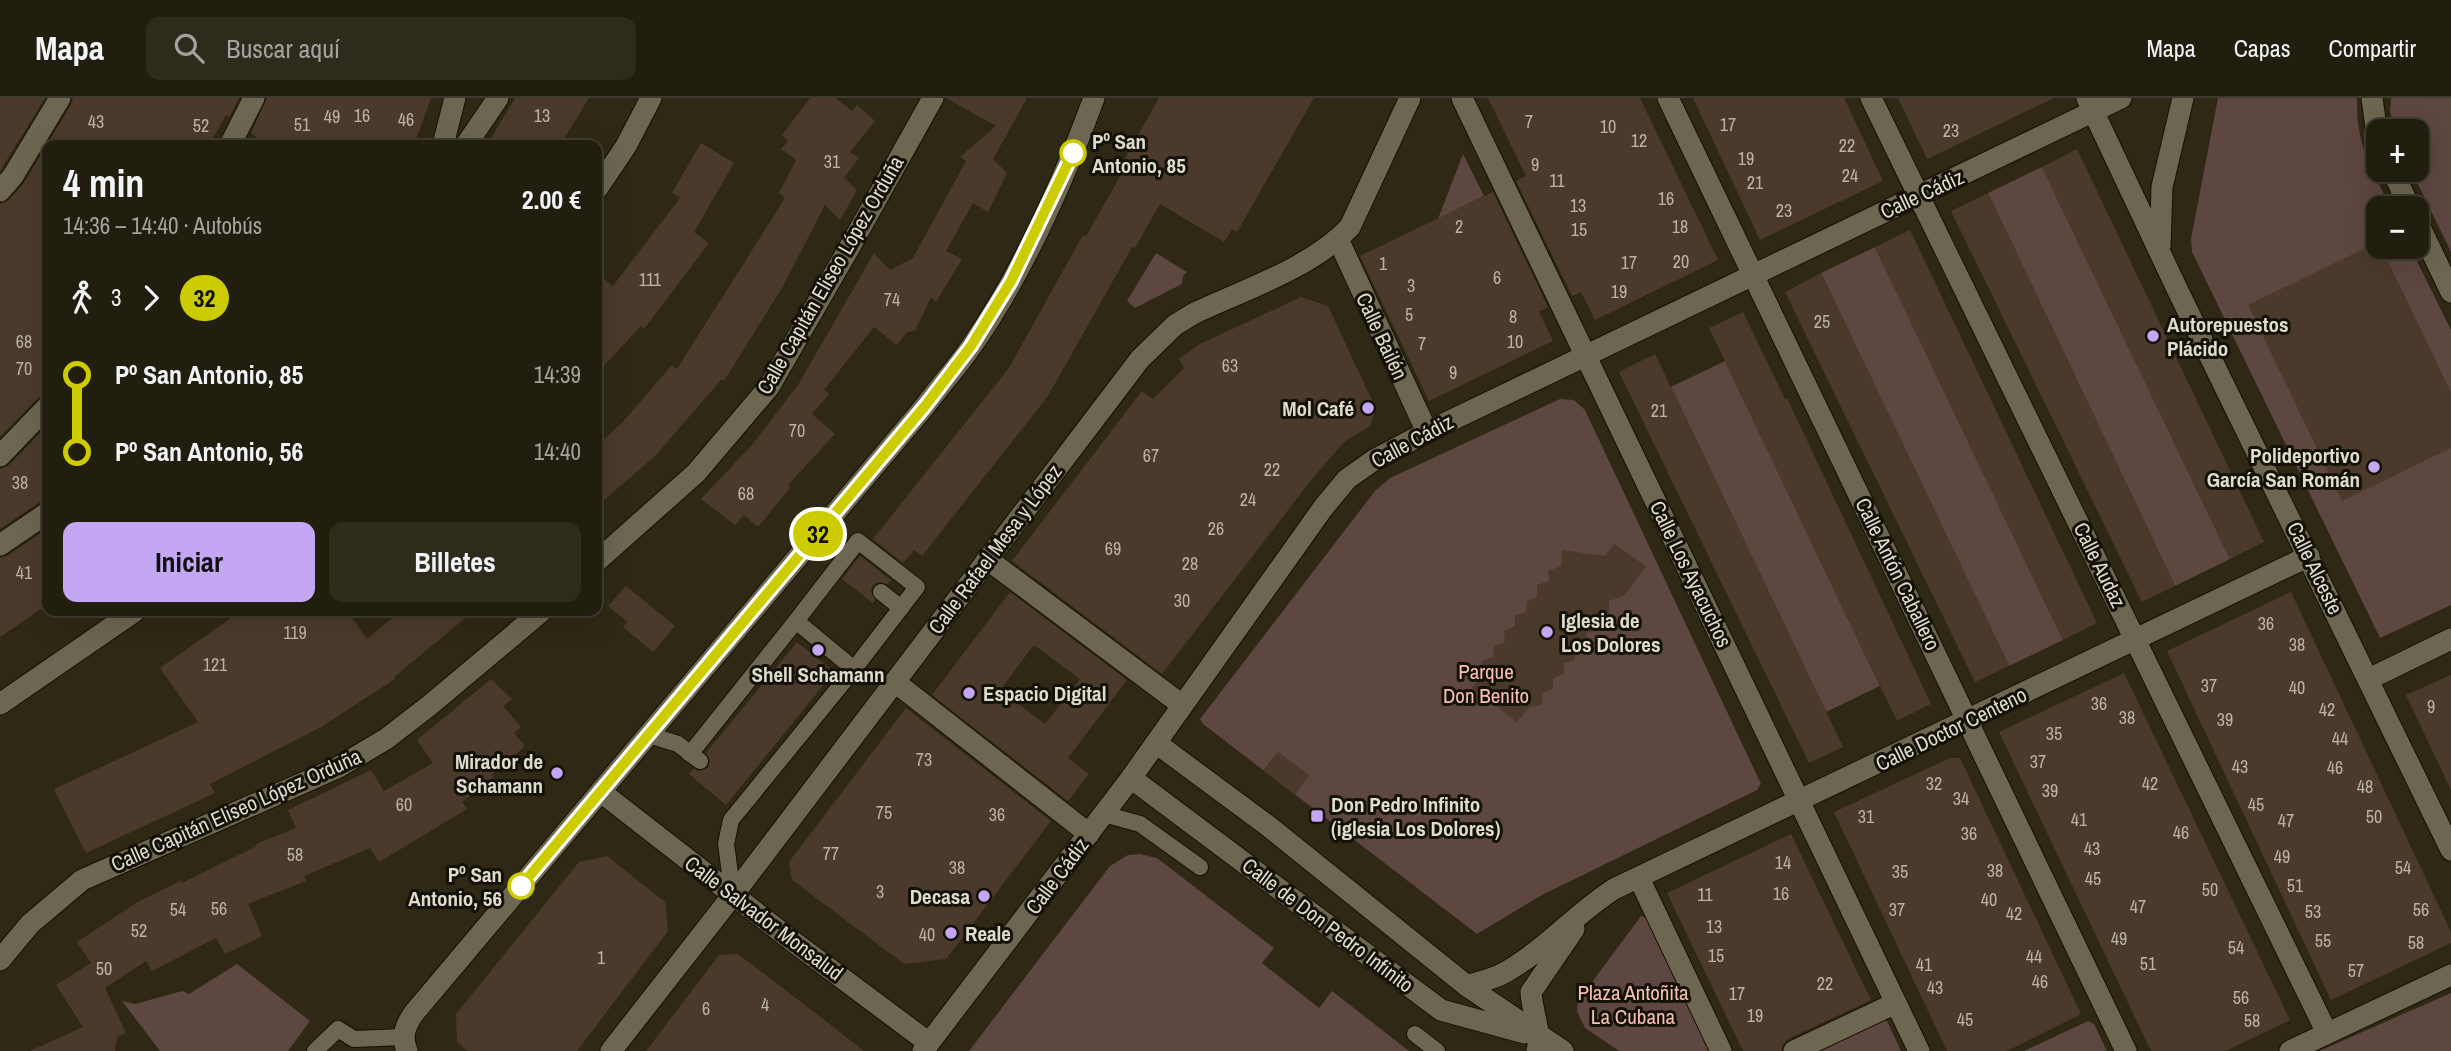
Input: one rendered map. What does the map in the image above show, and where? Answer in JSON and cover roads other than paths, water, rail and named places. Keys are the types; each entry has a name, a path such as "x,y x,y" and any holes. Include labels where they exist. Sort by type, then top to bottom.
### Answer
{"street":[{"path":"0,191 13,176 60,98"},
{"path":"233,140 254,98"},
{"path":"444,140 455,98"},
{"path":"470,140 498,98"},
{"path":"602,182 626,146 651,98"},
{"name":"Calle Capitán Eliseo López Orduña","path":"602,557 696,473 769,387 933,98"},
{"path":"405,1044 406,1024 414,1013 925,406 971,346 1011,281 1040,225 1076,146 1094,98"},
{"name":"Calle Rafael Mesa y López","path":"611,1051 733,895 1140,359 1175,326 1193,314 1319,255 1338,240 1350,227 1410,98"},
{"name":"Calle Los Ayacuchos","path":"1462,98 1919,1051"},
{"name":"Calle Antón Caballero","path":"1668,98 2126,1051"},
{"name":"Calle Audaz","path":"1871,98 2327,1033"},
{"name":"Calle Cádiz","path":"926,1047 1131,778 1323,508 1347,479 1374,460 1427,432 1920,195 2090,105 2122,98"},
{"path":"2160,252 2162,187 2183,98"},
{"path":"2372,98 2375,119"},
{"name":"Calle Alceste","path":"2090,105 2451,850"},
{"name":"Calle Bailén","path":"1338,240 1427,432"},
{"path":"2429,246 2451,292"},
{"path":"0,456 42,412"},
{"path":"0,545 42,516"},
{"name":"Calle Doctor Centeno","path":"1467,986 1495,977 1520,963 1594,902 1614,889 2309,556"},
{"path":"987,559 1182,705"},
{"path":"0,704 128,616"},
{"name":"Calle Capitán Eliseo López Orduña","path":"0,960 30,924 82,880 337,768 386,739 536,616"},
{"path":"2369,679 2451,639"},
{"path":"895,682 1089,834"},
{"name":"Calle de Don Pedro Infinito","path":"1156,743 1267,825 1539,1044"},
{"name":"Calle de Don Pedro Infinito","path":"1131,778 1441,1010 1563,1051"},
{"name":"Calle Salvador Monsalud","path":"601,792 926,1047"},
{"path":"1639,878 1721,1051"},
{"name":"Calle Doctor Centeno","path":"1539,1044 1531,992 1594,902"},
{"path":"2290,1051 2451,975"},
{"path":"1794,1051 1896,1003"}],"lane":[{"path":"649,735 678,744 695,757 776,656 796,621 846,563 858,541 917,587 854,669 825,695 743,795 730,820 726,844 733,895"},
{"path":"881,592 901,608"},
{"path":"796,621 854,669"},
{"path":"1104,814 1140,824 1200,867"},
{"path":"315,1051 338,1029 354,1039 405,1044"},
{"path":"1415,1034 1437,1051"},
{"path":"363,1051 405,1044"}],"place":[{"name":"Pº San Antonio, 85","path":"1073,153"},
{"name":"Autorepuestos Plácido","path":"2153,336"},
{"name":"Mol Café","path":"1368,408"},
{"name":"Polideportivo García San Román","path":"2374,467"},
{"name":"Iglesia de Los Dolores","path":"1547,632"},
{"name":"Shell Schamann","path":"818,650"},
{"name":"Espacio Digital","path":"969,693"},
{"name":"Mirador de Schamann","path":"557,773"},
{"name":"Don Pedro Infinito (iglesia Los Dolores)","path":"1317,816"},
{"name":"Pº San Antonio, 56","path":"521,886"},
{"name":"Decasa","path":"984,896"},
{"name":"Reale","path":"951,933"}],"park label":[{"name":"Parque Don Benito","path":"1486,683"},
{"name":"Plaza Antoñita La Cubana","path":"1633,1004"}]}
